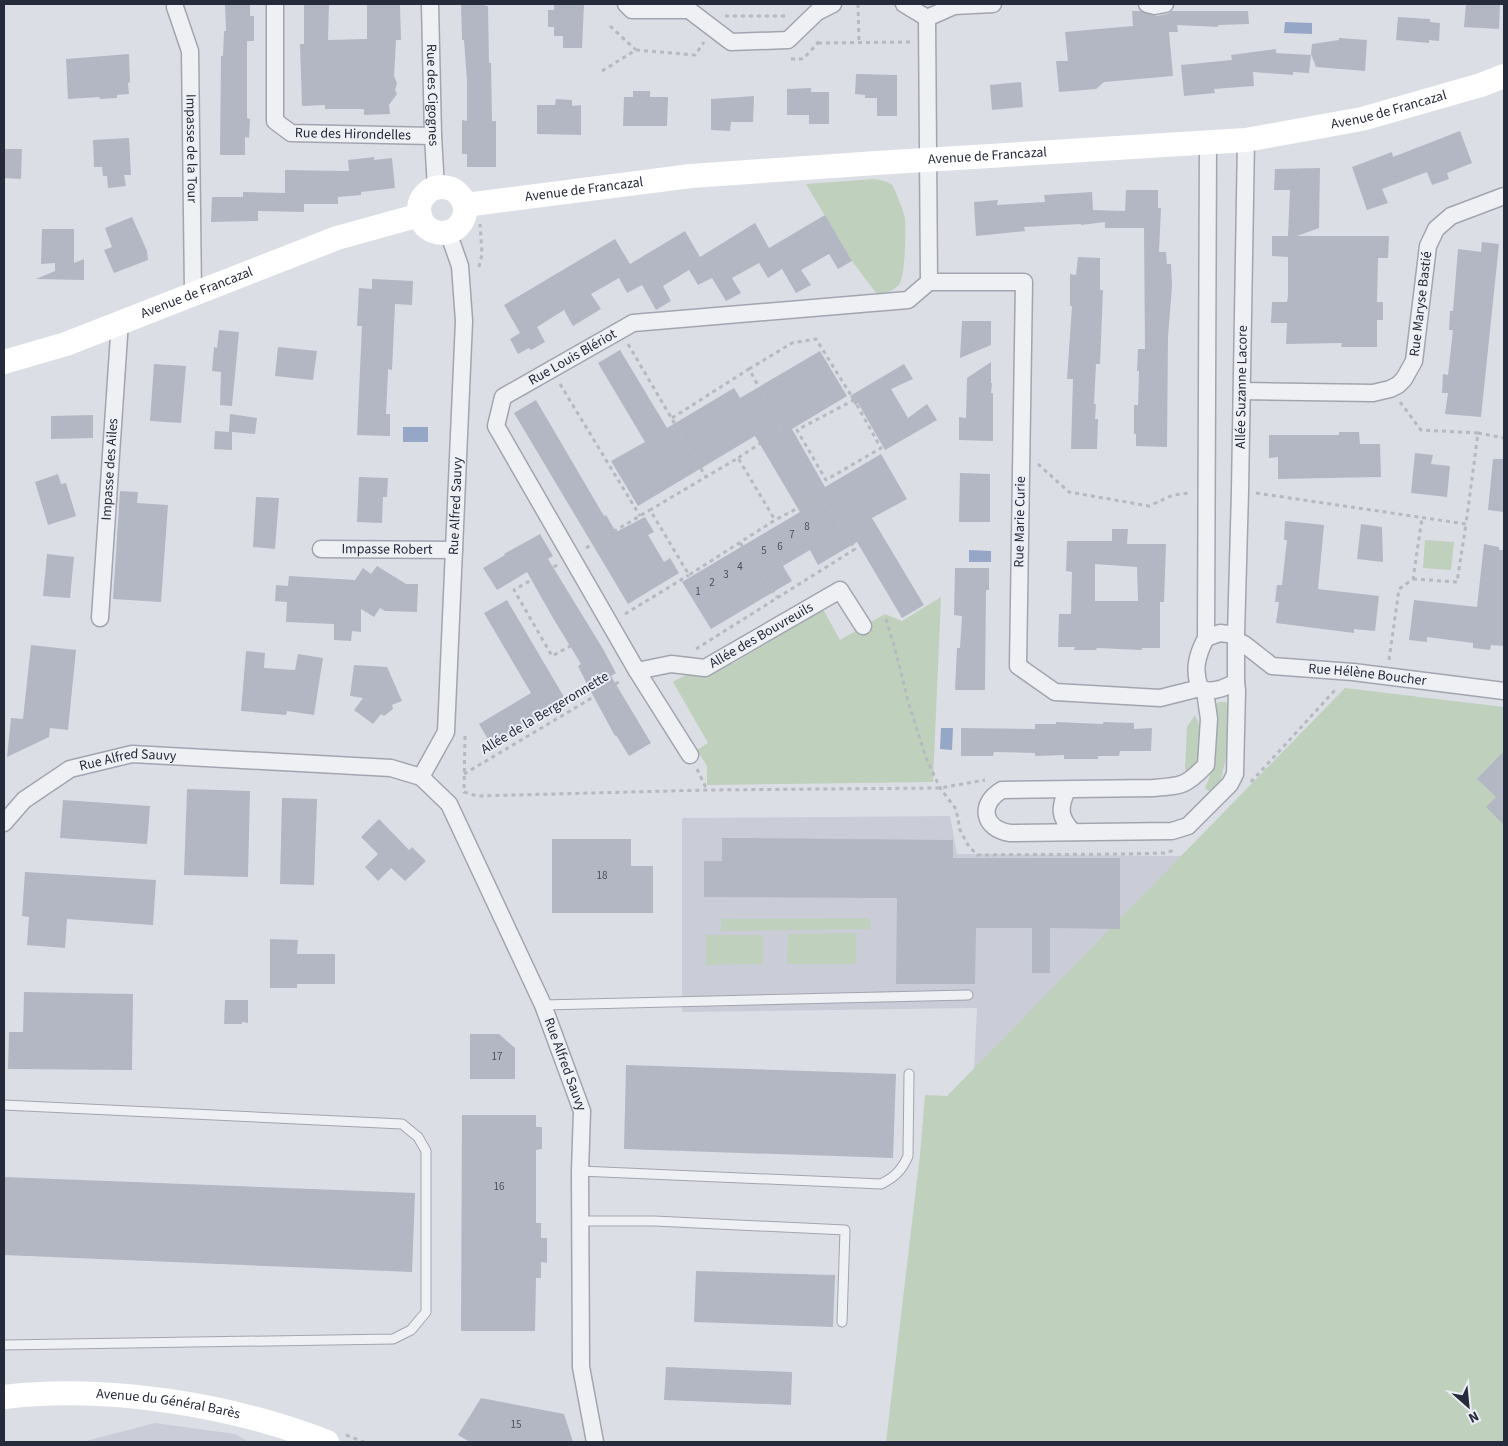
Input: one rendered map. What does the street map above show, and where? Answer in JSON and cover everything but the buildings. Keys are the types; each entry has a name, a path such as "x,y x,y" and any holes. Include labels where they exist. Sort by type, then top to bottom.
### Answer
{"street":[{"name":"Rue des Hirondelles","path":"275,4 275,121 291,133 433,136"},
{"name":"Rue des Cigognes","path":"430,4 436,188"},
{"path":"626,4 632,10 685,7 731,42 788,40 817,12 833,4"},
{"path":"904,4 927,18"},
{"path":"927,18 954,6 993,4"},
{"path":"1147,4 1156,6 1165,4"},
{"name":"Impasse de la Tour","path":"175,7 190,51 193,293"},
{"path":"927,18 929,282"},
{"name":"Avenue de Francazal","path":"472,204 691,176 866,163 928,161 1246,140 1362,119 1481,86 1504,76"},
{"name":"Allée Suzanne Lacore","path":"1236,638 1246,140"},
{"path":"1206,638 1220,633 1236,638 1235,774 1230,784 1188,826 1172,831 1001,832 994,828 986,813 987,805 990,799 1002,790 1153,788 1174,786 1190,781 1206,765 1209,718 1202,690 1196,677 1196,663 1206,638 1208,143"},
{"path":"442,187 454,190 463,199 472,204 461,224 448,232 432,231 424,224 420,215 419,207 426,193 436,188 442,187"},
{"name":"Rue Maryse Bastié","path":"1390,389 1404,379 1414,361 1428,246 1436,229 1451,216 1504,196"},
{"name":"Avenue de Francazal","path":"4,362 66,344 120,321 337,238 420,215"},
{"name":"Rue Alfred Sauvy","path":"421,777 446,732 464,321 460,266 448,232"},
{"name":"Rue Louis Blériot","path":"690,755 638,671 496,426 503,397 633,323 908,300 929,282"},
{"name":"Rue Marie Curie","path":"929,282 1024,282 1018,666 1055,692 1160,698 1202,690"},
{"name":"Impasse des Ailes","path":"100,618 120,321"},
{"path":"1242,391 1373,393 1390,389"},
{"name":"Impasse Robert","path":"321,549 454,550"},
{"name":"Allée des Bouvreuils","path":"638,671 671,664 706,668 840,590 863,626"},
{"name":"Rue Hélène Boucher","path":"1236,638 1272,666 1353,672 1504,691"},
{"path":"1202,690 1220,689 1236,682"},
{"name":"Rue Alfred Sauvy","path":"4,823 24,800 70,769 132,754 392,768 421,777 450,804 543,1005 582,1112 580,1172 581,1368 595,1442"},
{"path":"1067,790 1062,802 1061,813 1065,824 1072,832"},
{"name":"Avenue du Général Barès","path":"4,1397 73,1394 120,1396 174,1402 216,1409 268,1422 327,1442"}],"lane":[{"path":"543,1005 968,995"},
{"path":"580,1172 881,1184 894,1177 903,1167 908,1156 909,1074"},
{"path":"4,1105 402,1124 418,1137 426,1151 426,1312 411,1330 392,1339 4,1345"},
{"path":"580,1221 654,1221 845,1230 842,1322"}],"path":[{"path":"858,4 859,42"},
{"path":"602,71 636,50 695,55 724,16"},
{"path":"610,26 636,50"},
{"path":"818,43 927,42"},
{"path":"472,204 482,254 479,267"},
{"path":"620,330 706,477"},
{"path":"672,418 792,343 816,339 854,400 880,448 826,480 797,430 854,400"},
{"path":"671,664 855,549 821,496 775,520 689,575 552,656 514,590 738,458 782,429 749,369"},
{"path":"556,377 640,516"},
{"path":"1390,389 1420,430 1478,433 1504,438"},
{"path":"1387,676 1399,589 1413,579 1457,582 1478,433"},
{"path":"1021,448 1069,492 1149,506 1173,495 1207,492"},
{"path":"738,458 775,520"},
{"path":"1240,491 1466,524"},
{"path":"650,510 689,575"},
{"path":"1413,579 1422,518"},
{"path":"740,543 777,598"},
{"path":"886,619 919,738 940,788"},
{"name":"Allée de la Bergeronnette","path":"464,774 638,671"},
{"path":"1245,789 1353,672"},
{"path":"464,792 477,796 707,790 940,788 986,780"}],"shaded area":[{"path":"950,816 957,854 1183,856 974,1069 977,1008 682,1012 682,818"},
{"path":"155,1423 235,1434 249,1442 82,1442"}],"green space":[{"path":"874,179 892,185 905,218 905,252 902,279 895,288 880,293 876,293 852,261 806,184"},
{"path":"1425,540 1454,542 1451,570 1423,568"},
{"path":"941,597 933,782 707,785 707,766 697,750 708,743 673,682 695,673 734,663 822,610 840,640 885,614 902,621"},
{"path":"1345,688 1504,707 1504,1442 886,1442 920,1155 925,1095 947,1096"},
{"path":"1226,702 1231,712 1230,741 1221,779 1211,793 1205,788 1213,760 1214,709 1217,703"},
{"path":"1195,715 1200,732 1202,762 1188,774 1185,769 1187,727"},
{"path":"870,918 871,929 721,931 721,919"},
{"path":"856,933 856,964 787,964 788,934"},
{"path":"706,935 763,935 763,964 706,965"}],"water":[{"path":"1285,22 1312,23 1312,34 1284,33"},
{"path":"403,427 428,427 428,442 403,442"},
{"path":"969,550 991,551 991,562 969,562"},
{"path":"941,728 953,728 952,750 940,749"}]}
